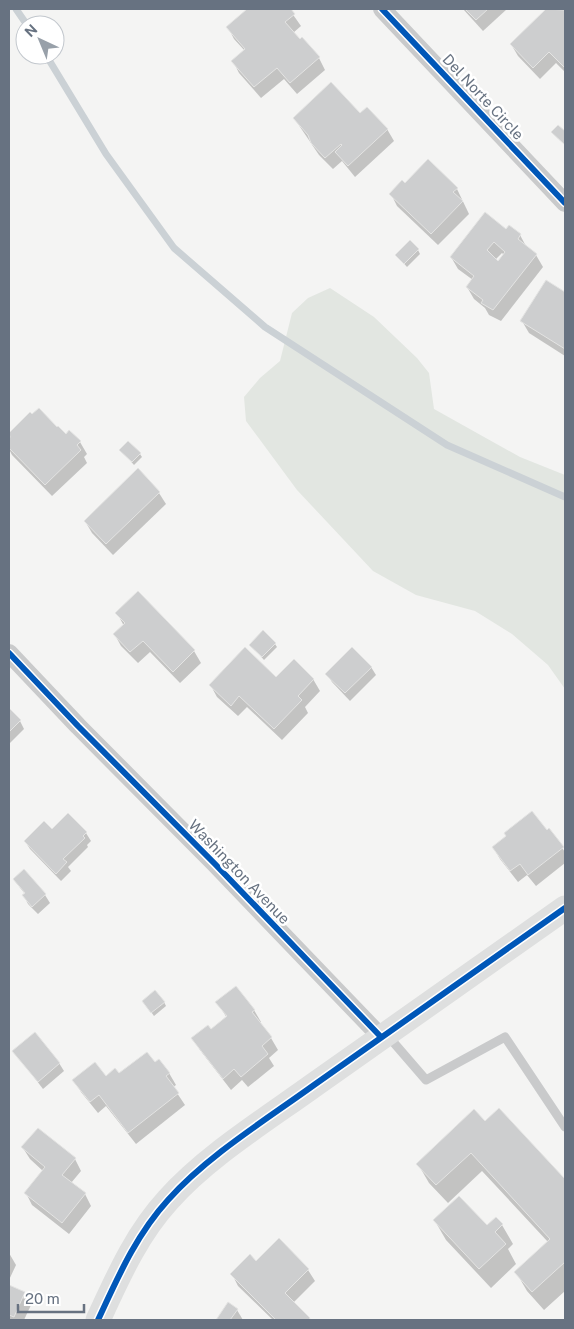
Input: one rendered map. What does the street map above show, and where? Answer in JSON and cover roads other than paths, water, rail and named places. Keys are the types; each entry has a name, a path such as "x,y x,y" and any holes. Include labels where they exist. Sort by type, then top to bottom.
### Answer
{"street":[{"name":"Del Norte Circle","path":"382,9 565,203"},
{"name":"Washington Avenue","path":"9,652 78,726 384,1036"},
{"path":"98,1320 130,1253 143,1231 168,1199 198,1171 256,1127 565,908"}],"lane":[{"path":"384,1036 426,1080 505,1037 565,1126"}],"waterway":[{"path":"16,9 20,15"},
{"path":"52,65 106,154 174,248 265,327 447,445 565,497"}]}
